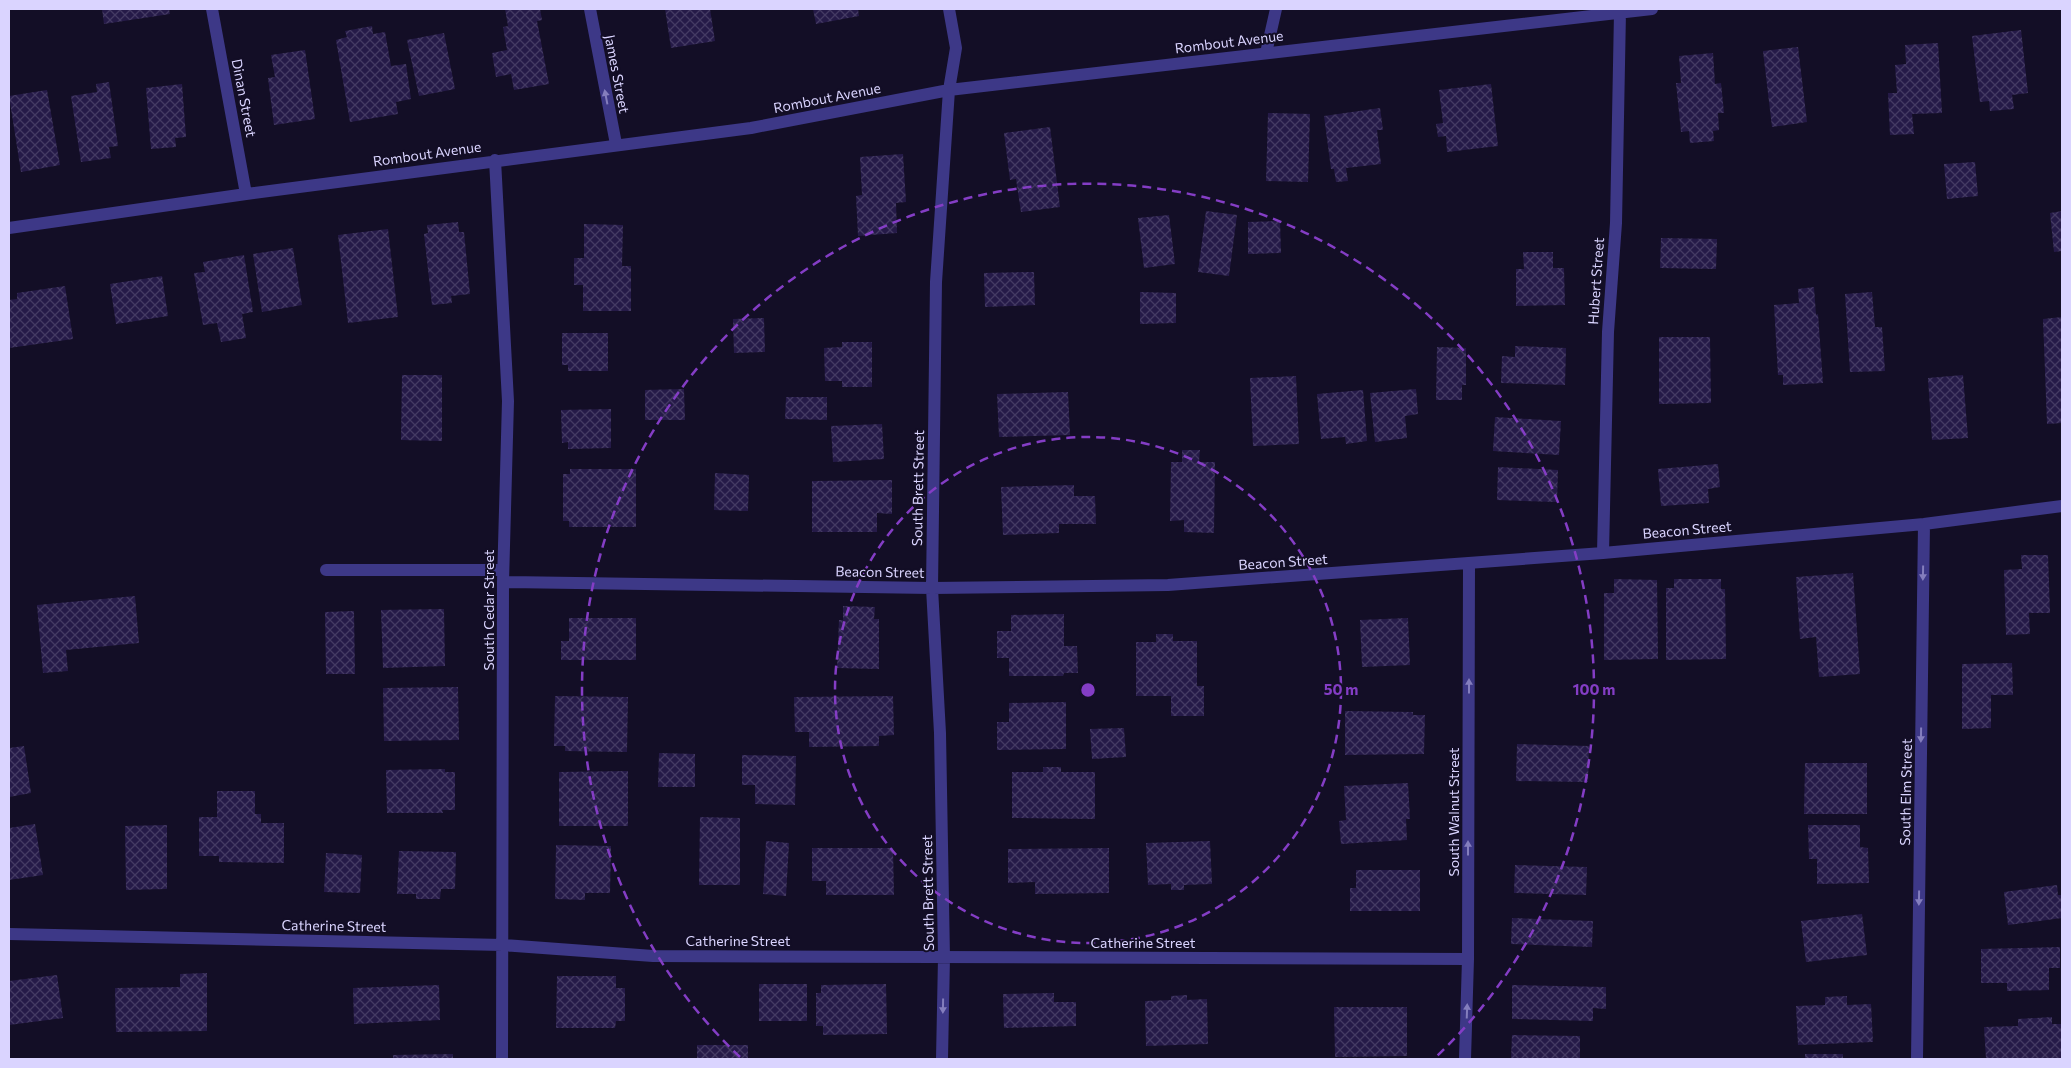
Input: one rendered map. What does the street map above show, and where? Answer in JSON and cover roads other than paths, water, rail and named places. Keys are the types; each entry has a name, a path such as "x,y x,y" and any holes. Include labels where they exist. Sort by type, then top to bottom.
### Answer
{"street":[{"name":"Dinan Street","path":"212,9 246,194"},
{"name":"James Street","path":"590,9 616,144"},
{"name":"South Brett Street","path":"942,1059 944,957 940,733 932,588 936,282 949,90 956,48 949,9"},
{"path":"1266,53 1276,9"},
{"name":"Rombout Avenue","path":"9,228 495,160 751,128 949,90 1266,53 1568,13 1652,9"},
{"name":"Hubert Street","path":"1603,553 1608,332 1616,224 1620,12"},
{"name":"South Cedar Street","path":"495,160 508,401 503,576 502,1059"},
{"name":"Beacon Street","path":"326,570 932,588 1168,585 1603,553 1924,524 2062,506"},
{"name":"South Elm Street","path":"1917,1059 1924,524"},
{"name":"South Walnut Street","path":"1465,1059 1468,959 1469,564"},
{"name":"Catherine Street","path":"9,934 503,945 653,956 1468,959"}]}
